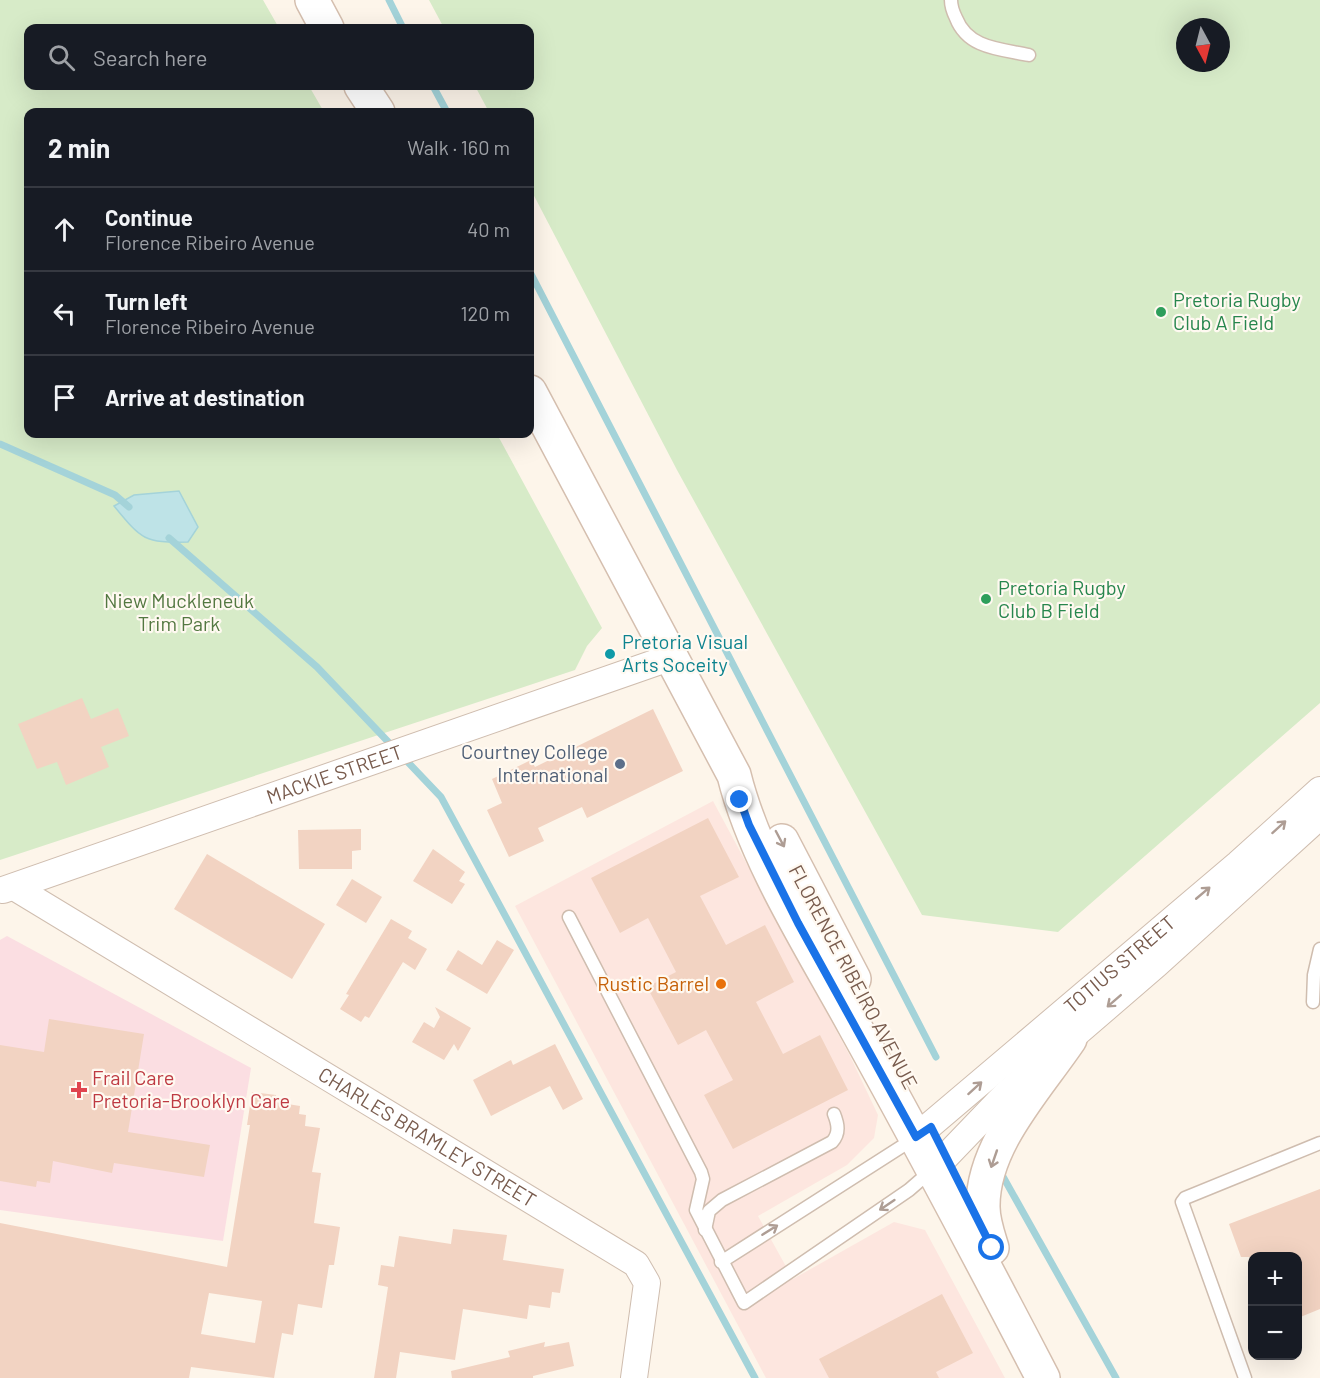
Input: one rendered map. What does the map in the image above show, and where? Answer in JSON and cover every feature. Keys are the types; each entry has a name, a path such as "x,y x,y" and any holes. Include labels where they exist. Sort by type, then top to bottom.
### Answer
{"main road":[{"path":"312,0 325,24"},
{"path":"337,0 348,24"},
{"path":"364,90 375,108"},
{"path":"378,90 384,108"},
{"name":"FLORENCE RIBEIRO AVENUE","path":"534,400 669,658 734,775 755,794 769,818 923,1132 992,1248 1063,1378"},
{"path":"992,1248 985,1225 983,1200 997,1149 1019,1109 1038,1087 1070,1039"},
{"name":"FLORENCE RIBEIRO AVENUE","path":"940,1163 1043,1378"}],"street":[{"name":"MACKIE STREET","path":"7,889 669,658"},
{"name":"TOTIUS STREET","path":"923,1132 1238,864 1320,790"},
{"name":"TOTIUS STREET","path":"940,1163 1006,1094 1320,816"},
{"name":"CHARLES BRAMLEY STREET","path":"7,889 629,1260 641,1272 647,1283 634,1378"}],"lane":[{"path":"951,0 961,32 986,47 1029,55"},
{"path":"569,917 702,1175 696,1210 744,1303 909,1190 940,1163"},
{"path":"1313,1002 1320,949"},
{"path":"705,1230 709,1211 722,1200 832,1142 837,1136 838,1125 834,1114"},
{"path":"721,1262 923,1132"},
{"path":"1245,1378 1182,1202 1185,1198 1320,1143"}],"shaded area":[{"path":"713,801 850,1056 878,1115 874,1138 847,1165 758,1216 793,1279 894,1222 925,1230 1005,1378 766,1378 515,906"},
{"path":"7,936 251,1068 223,1241 0,1210 0,940"}],"green space":[{"name":"Niew Muckleneuk Trim Park","path":"0,0 263,0 277,24 24,24 24,90 311,90 322,108 24,108 24,438 499,438 602,628 587,646 575,670 0,860"},
{"path":"429,0 1320,0 1320,703 1058,932 922,915 677,470 534,196 534,108 487,108 477,90 534,90 534,24 442,24"}],"water":[{"path":"179,491 198,527 188,542 162,542 145,537 131,526 114,506 134,495"}],"building":[{"path":"82,698 91,719 118,708 129,736 101,747 109,767 66,785 57,762 37,769 18,724"},
{"path":"653,709 683,771 587,818 582,807 538,828 544,841 509,857 487,810 502,803 492,779 531,760 535,767"},
{"name":"Rustic Barrel","path":"708,818 739,877 700,896 726,945 765,925 794,982 756,1002 783,1054 820,1035 848,1090 733,1149 704,1095 733,1080 706,1030 678,1045 647,987 676,972 648,918 620,933 591,878"},
{"path":"361,829 361,850 352,851 352,869 299,869 298,830"},
{"path":"433,849 465,872 459,881 465,884 452,904 413,881"},
{"path":"207,854 325,924 292,979 174,909"},
{"path":"352,879 382,897 366,923 336,905"},
{"path":"391,919 412,931 408,938 427,949 415,970 403,962 369,1018 365,1016 361,1022 340,1009 349,995 346,994"},
{"path":"497,940 514,950 487,994 446,970 458,950 482,965"},
{"path":"435,1007 471,1028 458,1051 454,1044 444,1060 412,1042 424,1022 434,1028 440,1017"},
{"path":"49,1019 144,1034 128,1132 210,1145 204,1177 114,1163 112,1173 53,1161 50,1183 37,1181 36,1187 0,1181 0,1045 44,1052"},
{"path":"555,1044 583,1099 563,1110 550,1086 491,1116 473,1080 511,1060 513,1065"},
{"path":"252,1092 276,1095 275,1102 300,1106 299,1114 306,1115 305,1126 320,1128 312,1172 321,1173 314,1223 340,1227 334,1265 329,1265 322,1308 298,1304 293,1335 282,1333 274,1378 191,1367 189,1378 0,1378 0,1223 227,1267 250,1125 247,1125","holes":["209,1293 262,1301 255,1343 201,1334"]},
{"path":"1320,1189 1320,1309 1302,1316 1302,1252 1248,1252 1248,1257 1241,1257 1229,1224"},
{"path":"453,1229 507,1235 503,1260 564,1269 560,1293 552,1292 550,1308 529,1305 527,1319 463,1309 455,1360 400,1352 396,1378 374,1378 388,1287 378,1285 381,1265 394,1267 399,1236 451,1244"},
{"path":"942,1294 973,1353 936,1372 939,1378 829,1378 819,1359"},
{"path":"545,1342 544,1347 569,1342 574,1366 533,1376 533,1378 452,1378 451,1371 510,1357 508,1351"}],"waterway":[{"path":"389,0 401,24"},
{"path":"435,90 445,108"},
{"path":"534,280 936,1057"},
{"path":"0,444 115,495 129,507"},
{"path":"169,538 317,667 395,749"},
{"path":"403,757 441,797 755,1378"},
{"path":"1001,1173 1116,1378"}],"place":[{"name":"Pretoria Rugby Club A Field","path":"1161,312"},
{"name":"Pretoria Rugby Club B Field","path":"986,599"},
{"name":"Pretoria Visual Arts Soceity","path":"610,654"},
{"name":"Courtney College International","path":"620,764"},
{"name":"Rustic Barrel","path":"721,984"},
{"name":"Frail Care Pretoria-Brooklyn Care","path":"79,1090"}],"route":[{"path":"740,800 749,825 798,923 916,1137 931,1127 992,1248"}]}
